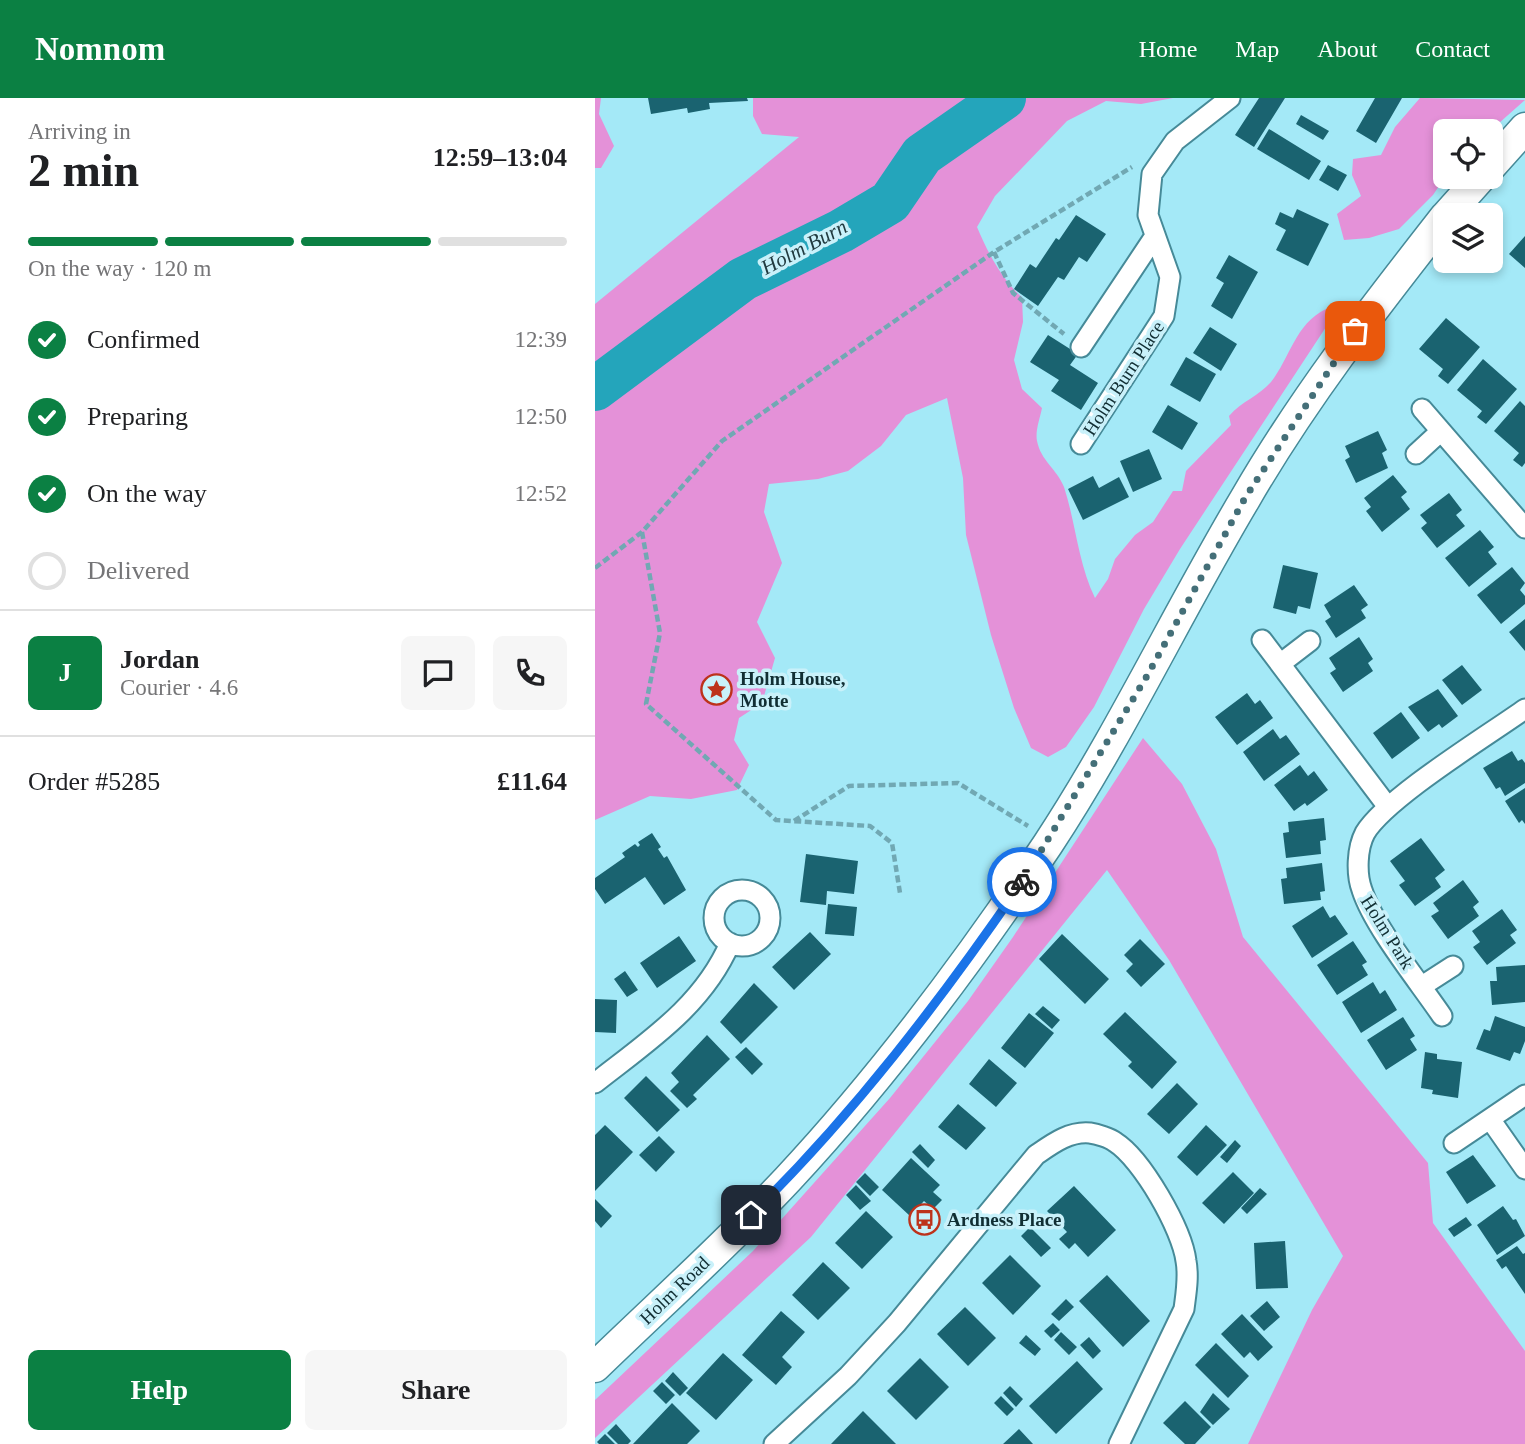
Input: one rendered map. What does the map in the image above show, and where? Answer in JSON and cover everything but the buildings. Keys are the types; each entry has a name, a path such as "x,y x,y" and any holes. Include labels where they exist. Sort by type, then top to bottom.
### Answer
{"main road":[{"path":"1503,153 1525,128"},
{"name":"Holm Road","path":"1458,203 1470,189"},
{"name":"Holm Road","path":"595,1367 786,1181 908,1040 982,941 1051,839 1274,453 1340,350 1433,232"}],"street":[{"name":"Holm Burn Place","path":"1081,444 1164,316 1170,277 1148,215 1153,174 1175,141 1230,98"},
{"path":"1081,347 1155,236"},
{"path":"1422,409 1525,528"},
{"path":"1416,454 1441,431"},
{"path":"1262,639 1388,807"},
{"path":"1280,664 1310,641"},
{"name":"Holm Park","path":"1441,1016 1371,911 1361,889 1358,862 1365,834 1388,807 1525,709"},
{"path":"595,1083 691,1006 711,981 730,943"},
{"path":"1422,986 1453,966"},
{"path":"1454,1143 1525,1095"},
{"path":"1490,1119 1525,1169"},
{"path":"773,1444 848,1376 897,1323 1036,1155 1062,1138 1089,1133 1114,1141 1133,1158 1168,1215 1186,1259 1188,1285 1184,1309 1119,1444"}],"path":[{"path":"595,568 642,531 722,441 994,252 1175,141"},
{"path":"994,252 1013,293 1081,347"},
{"path":"642,531 660,632 646,704 776,820 870,826 892,843 900,893"},
{"path":"794,821 849,786 958,783 1029,826"},
{"path":"1022,837 1036,814"}],"shaded area":[{"path":"595,98 601,98 599,114 614,146 601,168 595,168"},
{"path":"753,98 1173,98 1141,104 1106,101 1067,121 995,196 977,227 996,265 1022,297 1023,322 1014,360 1022,389 1042,408 1037,441 1042,454 1064,487 1085,571 1095,598 1108,579 1115,559 1135,535 1153,522 1173,491 1182,491 1186,471 1231,425 1229,416 1271,382 1307,323 1326,309 1328,324 1180,549 1144,609 1094,707 1066,747 1048,757 1031,748 1014,708 991,635 966,535 963,478 947,398 906,415 881,446 848,471 818,479 769,484 764,512 782,563 757,622 775,658 762,703 739,718 734,740 749,765 737,790 691,799 650,796 595,820 595,304 799,137 762,134 753,116"},
{"path":"1420,98 1525,100 1503,119 1433,119 1433,189 1437,189 1433,195 1399,229 1369,238 1344,240 1337,214 1361,196 1352,175 1353,159 1381,155 1395,127"},
{"path":"1143,738 1182,784 1216,849 1243,937 1428,1163 1433,1223 1525,1351 1525,1444 1248,1444 1312,1310 1343,1256 1169,960 1107,870 811,1237 595,1438 595,1400 753,1251 890,1098 968,1001"}],"waterway":[{"name":"Holm Burn","path":"595,389 743,279 841,231 890,202 922,155 1004,98"}],"way so far":[{"path":"1022,882 1051,839 1147,676 1245,498 1355,331"}],"place":[{"name":"Holm House, Motte","path":"717,689"},
{"name":"Ardness Place","path":"924,1219"}],"route":[{"path":"751,1215 786,1181 908,1040 1022,882"}]}
